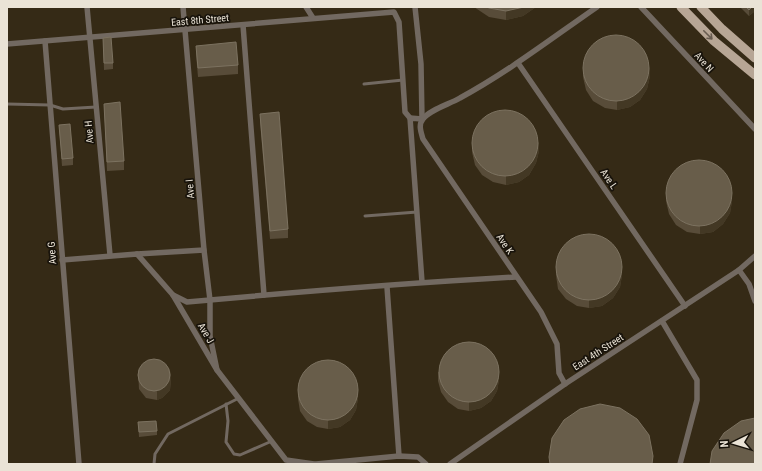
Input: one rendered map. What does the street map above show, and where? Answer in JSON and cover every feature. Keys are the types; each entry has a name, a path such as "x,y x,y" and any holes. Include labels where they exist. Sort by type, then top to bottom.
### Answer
{"main road":[{"path":"681,7 714,40 755,75"},
{"path":"701,7 722,29 755,58"}],"street":[{"name":"Ave H","path":"87,7 110,255"},
{"name":"Ave I","path":"183,7 204,250 210,300 210,336 217,370"},
{"path":"306,7 313,18"},
{"name":"Ave K","path":"415,7 421,64 422,119 419,129 423,139 541,312 557,344 559,374 565,384"},
{"path":"410,118 422,119 428,113 460,98 518,62 597,7"},
{"name":"Ave N","path":"641,7 755,129"},
{"name":"East 8th Street","path":"7,44 394,12 399,22 403,80"},
{"path":"243,25 264,295"},
{"name":"Ave G","path":"45,41 79,464"},
{"name":"Ave L","path":"518,62 685,306"},
{"path":"403,80 405,112 410,118 422,282"},
{"path":"62,260 110,255 204,250"},
{"name":"Ave J","path":"137,254 173,295 217,370 286,460 315,464 399,456 418,457 426,464"},
{"name":"East 4th Street","path":"450,464 565,384 739,270 755,256"},
{"path":"739,270 749,284 755,301"},
{"path":"173,295 187,302 264,295 387,287 422,282 516,276"},
{"path":"387,287 399,456"},
{"path":"662,321 697,380 697,400 680,464"}],"lane":[{"path":"364,84 403,80"},
{"path":"7,104 50,105 63,109 96,107"},
{"path":"365,216 416,212"},
{"path":"154,464 155,454 168,434 239,398"},
{"path":"226,404 228,421 226,442 234,454 247,453 272,441"}],"building":[{"path":"487,7 524,7 506,11"},
{"path":"616,35 629,38 639,45 646,55 649,68 646,81 639,91 629,98 616,101 603,98 593,91 586,81 583,68 586,55 593,45 603,38"},
{"path":"111,37 113,63 104,63 103,38"},
{"path":"236,42 238,65 198,68 196,46"},
{"path":"120,102 124,161 107,162 104,104"},
{"path":"505,110 518,113 528,120 535,130 538,143 535,156 528,166 518,173 505,176 492,173 482,166 475,156 472,143 475,130 482,120 492,113"},
{"path":"279,112 288,229 270,231 260,114"},
{"path":"70,124 73,158 62,159 59,125"},
{"path":"699,160 712,163 722,170 729,180 732,193 729,206 722,216 712,223 699,226 686,223 676,216 669,206 666,193 669,180 676,170 686,163"},
{"path":"589,234 602,237 612,244 619,254 622,267 619,280 612,290 602,297 589,300 576,297 566,290 559,280 556,267 559,254 566,244 576,237"},
{"path":"469,342 481,344 494,355 497,360 499,372 497,384 486,397 481,400 469,402 457,400 444,389 441,384 439,372 441,360 452,347 457,344"},
{"path":"151,359 157,359 166,363 170,375 166,387 157,391 151,391 142,387 138,378 138,372 142,363"},
{"path":"328,360 345,365 353,373 358,390 353,407 345,415 328,420 311,415 303,407 298,390 303,373 311,365"},
{"path":"600,404 620,408 637,419 649,435 653,456 652,464 550,464 549,457 552,438 564,420 580,409"},
{"path":"755,418 755,464 710,464 712,451 724,433 741,421"},
{"path":"156,421 157,431 139,432 138,422"}]}
